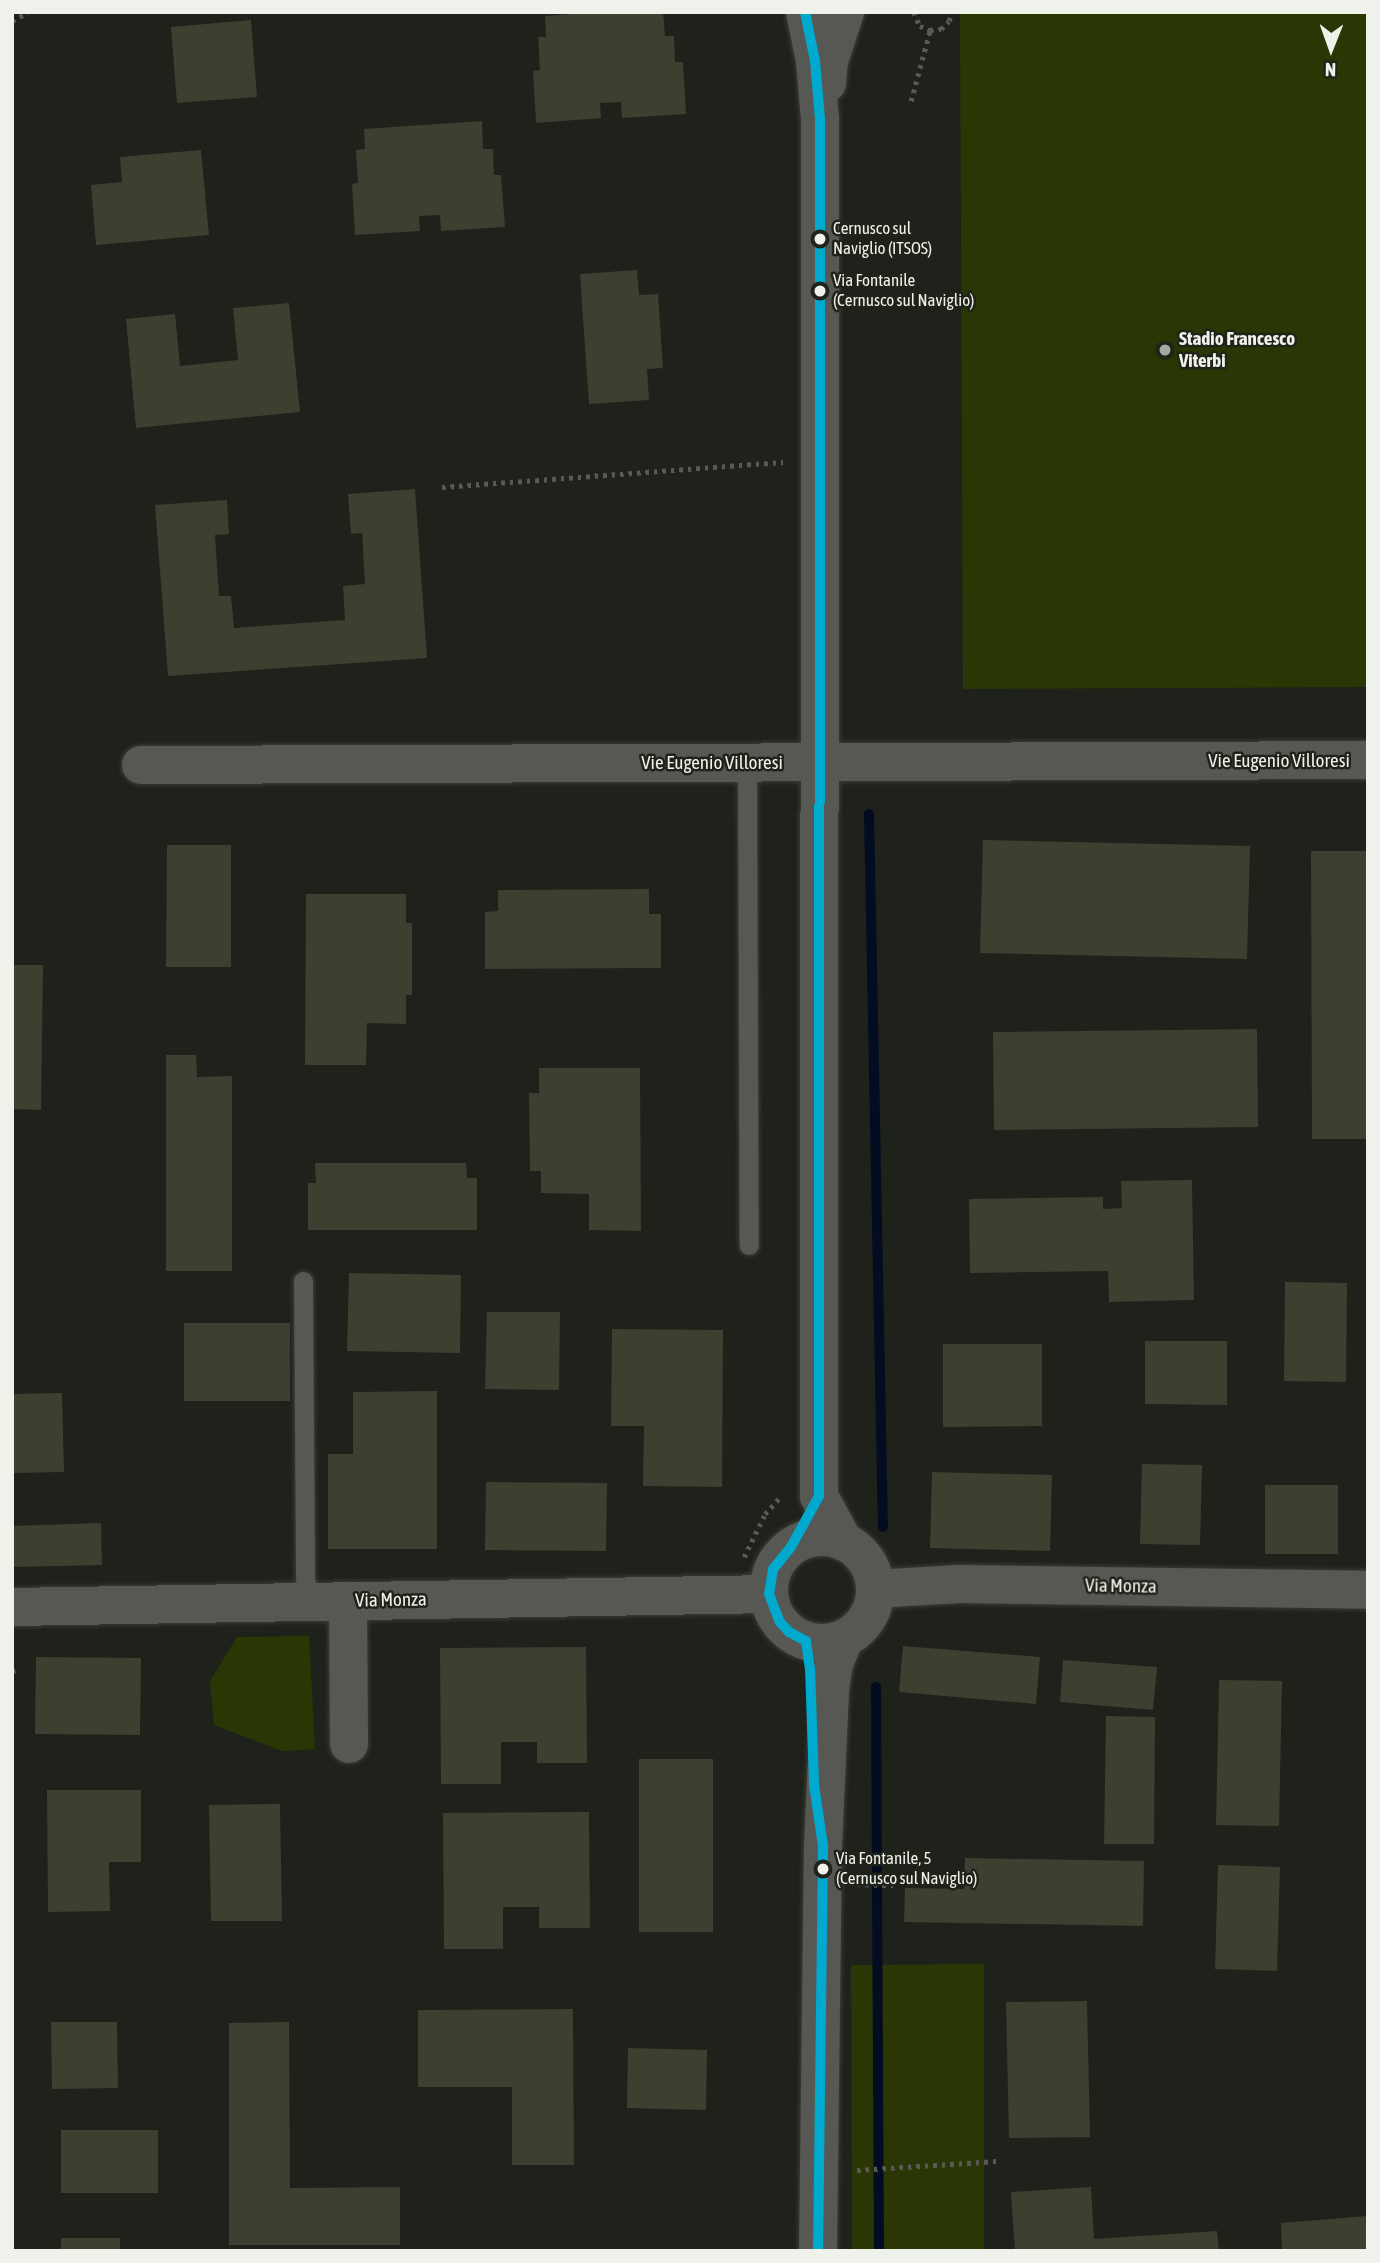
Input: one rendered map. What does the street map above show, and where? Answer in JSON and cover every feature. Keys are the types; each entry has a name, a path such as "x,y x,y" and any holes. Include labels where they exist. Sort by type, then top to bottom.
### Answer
{"street":[{"path":"805,12 815,61 820,119 819,1496 844,1542"},
{"path":"820,119 829,61 845,12"},
{"name":"Vie Eugenio Villoresi","path":"141,765 1368,761"},
{"path":"791,1547 806,1540 823,1537 844,1542 865,1558 875,1589 869,1616 857,1631 844,1639 825,1643 806,1641 789,1632 780,1622 769,1594 773,1569 791,1547 819,1496"},
{"name":"Via Monza","path":"875,1589 959,1584 1368,1590"},
{"name":"Via Monza","path":"12,1607 769,1594"},
{"path":"348,1601 349,1744"},
{"path":"818,2251 822,1846 830,1689 834,1664 844,1639"},
{"path":"806,1641 811,1684 814,1785 822,1846"}],"lane":[{"path":"747,763 749,1245"},
{"path":"303,1281 308,1602"}],"path":[{"path":"12,21 28,12"},
{"path":"914,12 920,26 930,30 941,29 949,22 952,12"},
{"path":"911,101 930,30"},
{"path":"442,487 792,461"},
{"path":"871,1885 893,1885"},
{"path":"867,2170 998,2161"}],"green space":[{"name":"Stadio Francesco Viterbi","path":"960,12 1368,12 1368,687 963,689"},
{"path":"309,1636 315,1749 282,1751 214,1725 210,1681 237,1637"},
{"path":"984,1964 984,2251 852,2251 851,1965"}],"building":[{"path":"598,12 663,12 665,36 674,36 675,62 683,62 686,114 622,118 621,102 600,103 601,118 536,123 533,71 540,70 538,37 546,37 545,16"},
{"path":"251,20 257,97 177,103 171,27"},
{"path":"482,121 483,149 493,149 494,175 501,175 505,227 441,231 440,215 419,216 420,231 355,235 352,184 358,183 356,150 365,149 364,129"},
{"path":"201,150 209,235 96,245 91,185 122,182 120,157"},
{"path":"637,270 639,295 658,294 663,368 647,369 649,400 589,404 580,274"},
{"path":"289,303 300,412 136,428 126,319 175,314 180,366 238,360 233,308"},
{"path":"415,489 427,658 168,676 155,505 227,500 229,534 215,535 219,596 231,596 234,628 345,620 343,586 365,584 362,533 351,534 348,494"},
{"path":"983,840 1250,846 1247,959 980,953"},
{"path":"167,845 231,845 231,967 166,967"},
{"path":"1311,851 1368,851 1368,1139 1312,1139"},
{"path":"649,889 649,914 661,914 661,968 485,969 485,912 498,911 498,890"},
{"path":"306,894 406,894 406,923 412,923 412,995 406,995 406,1024 367,1023 366,1065 305,1065"},
{"path":"12,965 43,965 41,1110 12,1109"},
{"path":"1257,1029 1258,1127 994,1130 993,1032"},
{"path":"166,1055 196,1055 197,1077 232,1076 232,1271 166,1271"},
{"path":"539,1068 640,1068 641,1231 589,1230 589,1194 541,1193 541,1171 530,1171 529,1093 539,1093"},
{"path":"315,1163 466,1163 467,1178 477,1178 477,1230 308,1230 308,1183 316,1183"},
{"path":"1192,1180 1194,1300 1109,1302 1108,1271 970,1273 969,1199 1103,1197 1103,1209 1122,1208 1121,1181"},
{"path":"349,1273 461,1275 460,1353 347,1351"},
{"path":"1285,1282 1347,1283 1346,1382 1284,1381"},
{"path":"487,1312 560,1312 559,1390 485,1389"},
{"path":"184,1323 290,1323 290,1401 184,1401"},
{"path":"612,1329 723,1330 722,1487 643,1486 644,1426 611,1426"},
{"path":"1145,1341 1227,1341 1227,1405 1145,1404"},
{"path":"943,1344 1042,1344 1042,1426 943,1427"},
{"path":"437,1391 437,1549 328,1549 328,1454 353,1454 353,1392"},
{"path":"62,1393 64,1472 12,1473 12,1394"},
{"path":"1142,1464 1202,1465 1200,1545 1140,1544"},
{"path":"932,1472 1052,1475 1050,1551 930,1548"},
{"path":"486,1482 607,1483 606,1551 485,1550"},
{"path":"1265,1485 1338,1485 1338,1554 1265,1554"},
{"path":"101,1523 102,1565 12,1567 12,1526"},
{"path":"903,1646 1040,1657 1036,1704 899,1692"},
{"path":"586,1647 587,1763 537,1763 537,1742 501,1742 501,1784 441,1784 440,1648"},
{"path":"36,1657 141,1658 140,1735 35,1734"},
{"path":"1063,1660 1157,1667 1153,1710 1060,1702"},
{"path":"1219,1680 1282,1681 1279,1826 1216,1825"},
{"path":"1106,1716 1155,1717 1154,1844 1104,1844"},
{"path":"639,1759 713,1759 713,1932 639,1932"},
{"path":"47,1790 141,1790 141,1862 109,1862 110,1911 48,1912"},
{"path":"280,1804 282,1921 211,1921 209,1805"},
{"path":"589,1812 590,1928 539,1928 539,1907 503,1907 503,1949 444,1949 443,1813"},
{"path":"965,1858 1144,1861 1143,1926 904,1922 905,1888 964,1889"},
{"path":"1218,1865 1280,1867 1277,1971 1215,1969"},
{"path":"1087,2001 1090,2137 1009,2138 1006,2002"},
{"path":"573,2009 574,2165 512,2165 512,2087 418,2087 418,2010"},
{"path":"51,2022 117,2022 118,2088 52,2089"},
{"path":"289,2022 290,2188 400,2187 400,2245 229,2245 229,2023"},
{"path":"628,2048 707,2050 706,2110 627,2108"},
{"path":"61,2130 158,2130 158,2193 61,2193"},
{"path":"1091,2187 1094,2239 1217,2231 1219,2251 1015,2251 1011,2192"},
{"path":"1368,2216 1368,2251 1282,2251 1281,2223"},
{"path":"61,2238 120,2238 120,2251 61,2251"}],"waterway":[{"path":"869,814 883,1527"},
{"path":"876,1687 879,2251"}],"transit line":[{"path":"805,12 815,61 820,119 819,1496 791,1547 773,1569 769,1594 780,1622 789,1632 806,1641 810,1668 814,1785 823,1846 818,2251"}],"place":[{"name":"Cernusco sul Naviglio (ITSOS)","path":"820,239"},
{"name":"Via Fontanile (Cernusco sul Naviglio)","path":"820,291"},
{"name":"Stadio Francesco Viterbi","path":"1165,350"},
{"name":"Via Fontanile, 5 (Cernusco sul Naviglio)","path":"823,1869"}]}
